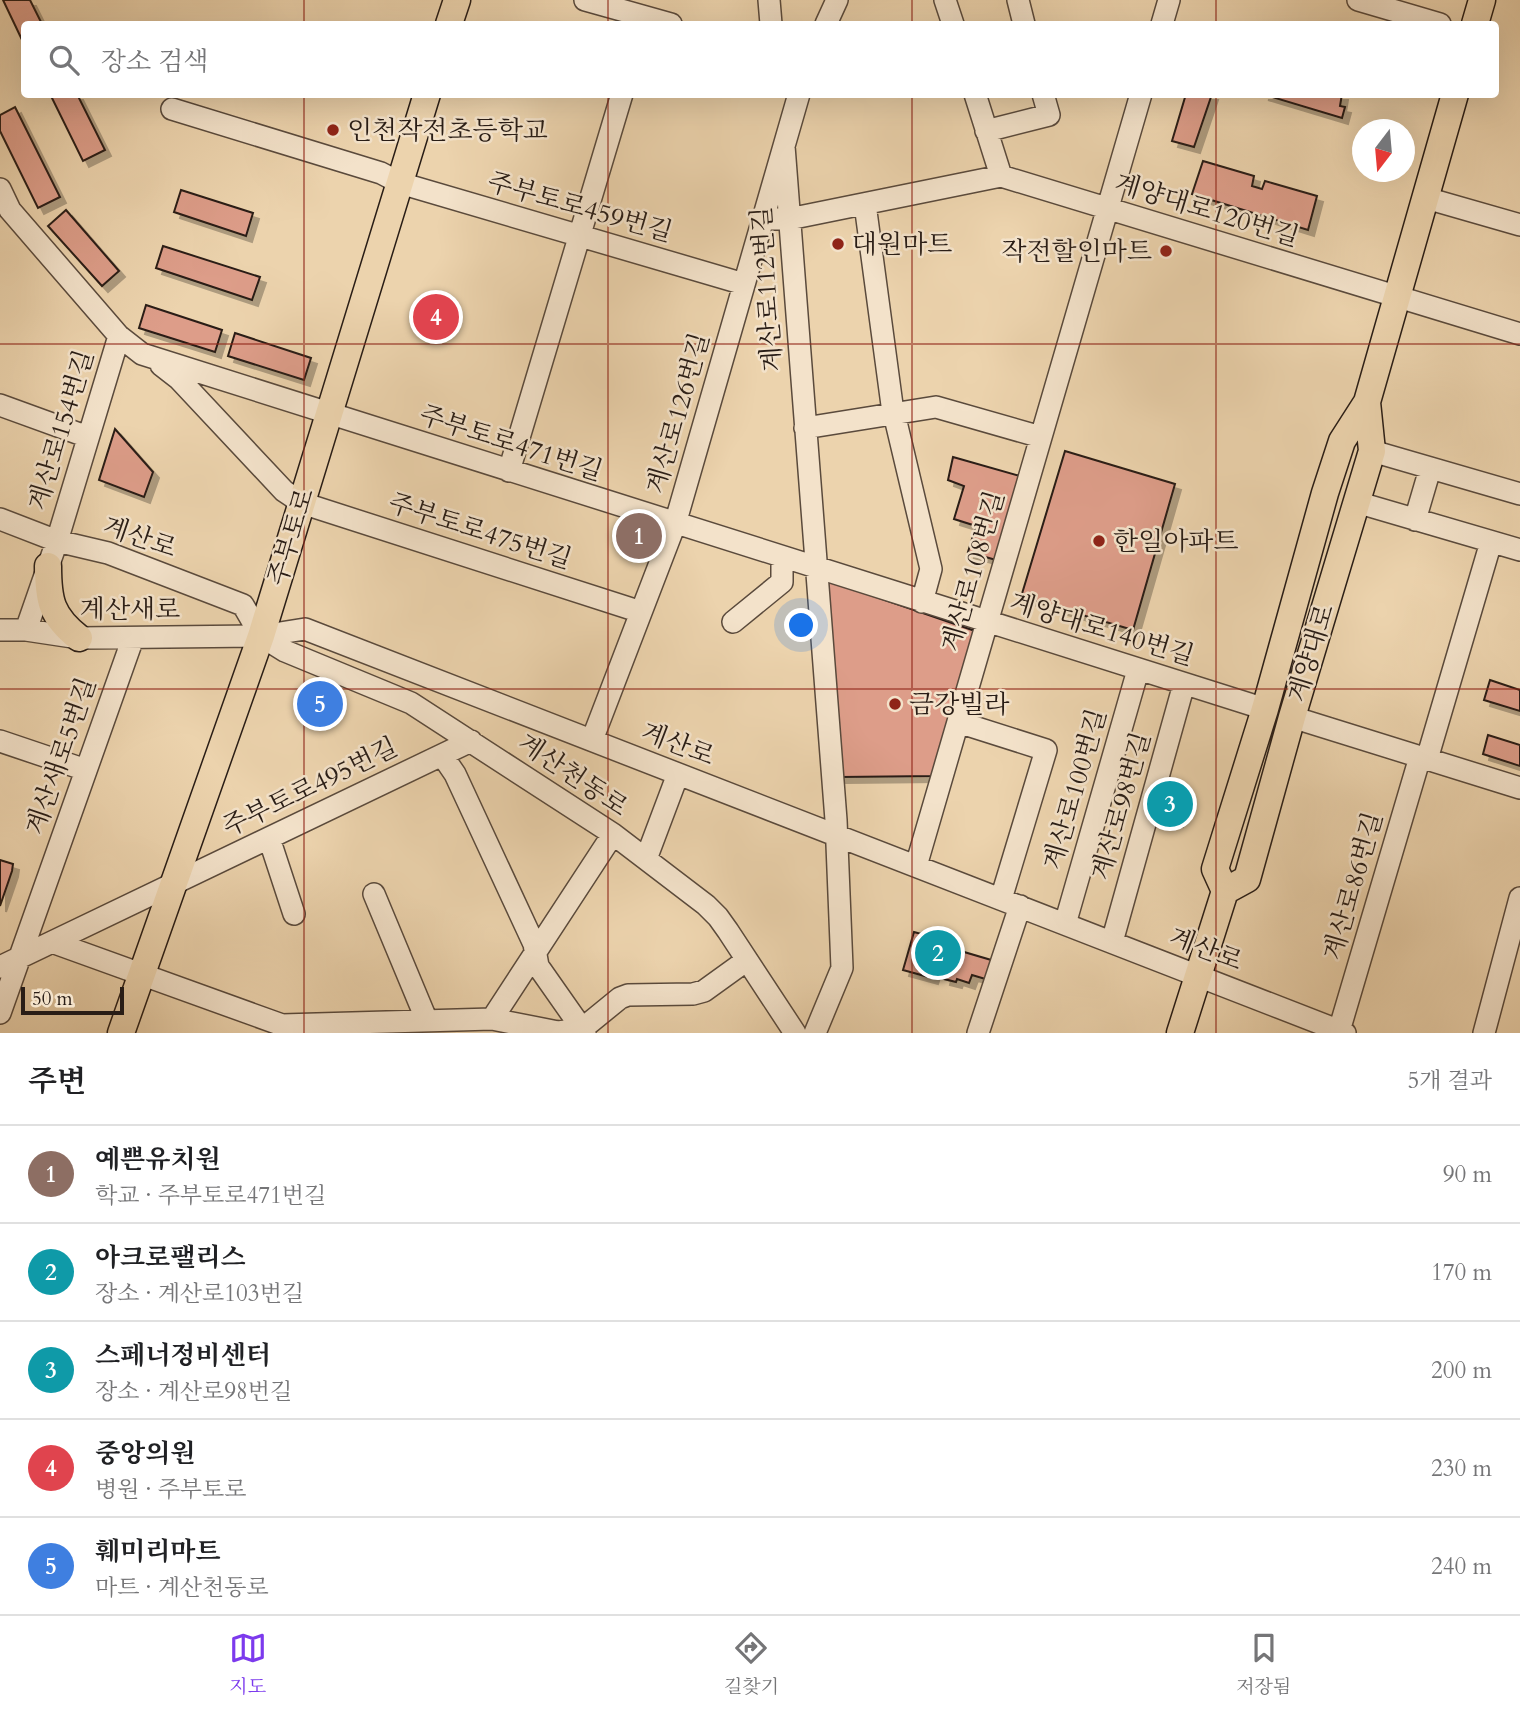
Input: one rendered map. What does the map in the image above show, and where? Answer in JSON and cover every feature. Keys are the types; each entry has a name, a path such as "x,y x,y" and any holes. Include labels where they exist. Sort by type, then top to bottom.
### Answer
{"main road":[{"path":"450,21 457,0"},
{"path":"1476,21 1482,0"},
{"name":"주부토로","path":"121,1033 261,636 426,98"},
{"name":"계양대로","path":"1180,1033 1225,891 1215,869 1265,709 1325,493 1342,441 1367,402 1454,98"},
{"name":"계양대로","path":"1225,891 1247,879 1292,717 1372,451 1367,402"},
{"path":"48,566 48,592 53,608 63,626 79,638"}],"street":[{"path":"585,0 660,21"},
{"path":"769,0 771,21"},
{"path":"827,21 837,0"},
{"path":"945,0 952,21"},
{"path":"1018,0 1023,21"},
{"path":"1163,21 1169,0"},
{"path":"1358,0 1430,21"},
{"path":"509,471 621,98"},
{"name":"계산로126번길","path":"592,740 676,524 798,98"},
{"path":"976,98 1000,176"},
{"path":"986,131 1049,115 1045,98"},
{"name":"계산로108번길","path":"916,866 1141,98"},
{"name":"주부토로459번길","path":"172,110 381,173 400,183 744,284"},
{"name":"계산로112번길","path":"784,146 837,835 842,968 815,1033"},
{"name":"계양대로120번길","path":"763,219 789,219 1000,176 1520,334"},
{"path":"0,190 10,210 119,336 179,379 284,491 302,503"},
{"path":"1426,198 1520,225"},
{"path":"865,204 892,405 932,569 922,602"},
{"name":"계산로154번길","path":"26,630 57,541 119,336"},
{"name":"주부토로471번길","path":"151,357 676,524"},
{"path":"0,405 88,437"},
{"path":"806,428 936,407 1041,437"},
{"path":"1372,451 1520,494"},
{"path":"1415,520 1430,469"},
{"path":"1356,502 1520,550"},
{"name":"주부토로475번길","path":"302,503 642,612"},
{"name":"계산로","path":"0,519 57,541 108,553 243,605 261,636 305,629 1112,942 1330,1030"},
{"name":"계양대로140번길","path":"676,524 1265,709"},
{"name":"계산로86번길","path":"1330,1030 1423,758 1491,542"},
{"path":"733,622 782,582 782,558"},
{"name":"계산새로","path":"0,630 26,630 79,638 261,636"},
{"name":"계산천동로","path":"261,636 285,650 411,703 613,834 718,917 795,1033"},
{"name":"계산새로5번길","path":"0,1013 132,638"},
{"name":"계산로100번길","path":"1065,924 1138,670"},
{"name":"계산로98번길","path":"1112,942 1184,684"},
{"path":"1292,717 1520,788"},
{"path":"958,722 1046,750 978,1033"},
{"path":"0,741 86,770"},
{"name":"주부토로495번길","path":"0,967 471,741"},
{"path":"442,755 455,774 536,953 538,966 584,1031"},
{"path":"646,859 678,774"},
{"path":"492,1019 613,834"},
{"path":"269,838 294,914"},
{"path":"374,894 427,1021"},
{"path":"1485,1033 1520,898"},
{"path":"52,942 284,1029 357,1028 427,1021 492,1019 558,1032 584,1031 628,995 693,994 704,991 747,960"}],"building":[{"path":"3,0 30,0 40,21 21,21 21,38"},
{"path":"52,98 79,98 105,150 83,161"},
{"path":"1185,98 1211,98 1194,147 1172,141"},
{"path":"1275,98 1341,98 1340,106 1345,107 1342,118"},
{"path":"15,107 60,197 38,208 0,131 0,115"},
{"path":"1203,161 1254,176 1252,186 1262,189 1265,181 1317,196 1308,230 1192,194"},
{"path":"181,190 253,213 246,236 174,212"},
{"path":"66,210 119,271 102,286 48,226"},
{"path":"163,246 260,277 252,300 156,268"},
{"path":"146,305 222,330 215,352 139,328"},
{"path":"235,333 311,358 304,380 228,356"},
{"path":"115,429 153,472 144,497 99,480"},
{"name":"한일아파트","path":"1065,451 1175,484 1133,630 1021,597"},
{"path":"953,457 1020,476 996,560 968,552 976,526 954,519 964,486 948,480"},
{"name":"금강빌라","path":"827,580 978,632 934,776 840,777"},
{"path":"1490,680 1520,690 1520,711 1484,700"},
{"path":"1488,735 1520,745 1520,766 1483,754"},
{"path":"1163,785 1185,792 1177,821 1155,816"},
{"path":"0,860 13,864 0,906"},
{"path":"914,932 939,939 937,944 998,962 992,981 972,975 969,983 957,979 956,982 944,979 945,975 934,972 932,978 903,970"}],"place":[{"name":"인천작전초등학교","path":"333,130"},
{"name":"대원마트","path":"838,244"},
{"name":"작전할인마트","path":"1166,251"},
{"name":"중앙의원","path":"436,317"},
{"name":"예쁜유치원","path":"639,536"},
{"name":"한일아파트","path":"1099,541"},
{"name":"훼미리마트","path":"320,704"},
{"name":"금강빌라","path":"895,704"},
{"name":"스페너정비센터","path":"1170,804"},
{"name":"아크로팰리스","path":"938,953"}]}
